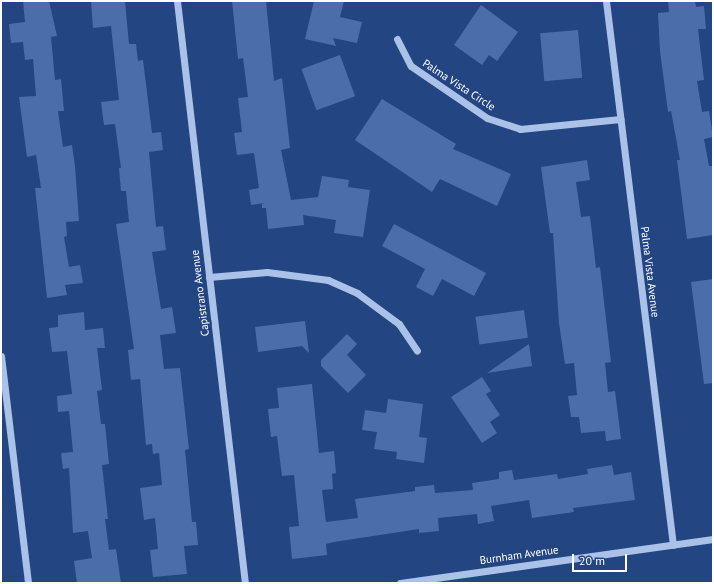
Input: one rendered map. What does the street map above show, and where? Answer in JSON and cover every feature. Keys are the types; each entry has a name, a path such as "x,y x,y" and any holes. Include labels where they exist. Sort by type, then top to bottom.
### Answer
{"street":[{"name":"Capistrano Avenue","path":"177,1 245,583"},
{"name":"Palma Vista Avenue","path":"606,1 673,545"},
{"name":"Palma Vista Circle","path":"397,39 411,66 487,118 520,129 621,119"},
{"path":"209,277 267,272 328,280 357,293 400,324 417,351"},
{"path":"1,356 28,583"},
{"name":"Burnham Avenue","path":"400,583 713,539"}],"building":[{"path":"23,1 49,1 57,36 51,37 55,80 61,79 64,111 58,111 63,147 72,145 75,166 79,221 66,222 67,236 64,237 69,267 80,265 83,283 65,285 67,295 47,298 35,188 41,188 36,155 27,157 19,97 36,96 33,59 25,60 23,42 11,43 9,24 25,22"},
{"path":"91,1 125,1 129,44 136,44 138,61 143,60 152,133 161,132 163,150 149,152 156,227 163,226 166,250 152,252 161,309 172,307 176,333 160,335 164,369 180,368 189,449 185,450 192,522 196,522 198,545 184,546 187,574 153,577 150,550 158,549 155,518 144,520 140,488 162,485 159,453 153,454 152,444 146,445 140,379 131,380 128,350 134,349 116,224 129,222 126,191 121,191 119,168 121,168 115,124 104,125 101,102 119,100 111,26 93,28"},
{"path":"232,1 266,1 274,81 282,78 290,148 281,150 291,200 318,197 322,176 349,180 348,187 370,190 363,237 334,233 336,220 303,215 304,225 268,229 266,208 262,208 262,204 265,203 251,205 249,190 259,188 254,153 237,155 234,133 242,132 238,98 248,97 243,58 238,59"},
{"path":"314,1 344,1 340,17 362,22 357,43 333,38 336,46 305,39"},
{"path":"668,1 695,1 696,7 704,6 706,29 698,29 704,80 697,81 702,112 709,111 713,137 704,139 709,166 713,166 713,235 687,239 677,160 680,160 671,111 668,112 660,51 658,13 669,12"},
{"path":"481,5 518,32 497,61 489,55 482,65 454,45"},
{"path":"578,30 582,78 544,81 540,33"},
{"path":"340,55 355,96 317,110 301,69"},
{"path":"382,99 456,144 453,149 511,174 497,206 440,179 432,192 355,140"},
{"path":"587,160 590,180 576,182 581,217 590,216 596,268 600,267 611,362 605,363 608,392 615,391 621,439 606,441 605,431 581,433 579,417 571,417 568,396 577,395 574,363 565,364 559,323 553,233 550,233 541,167"},
{"path":"394,224 486,273 474,296 442,279 433,296 416,287 425,269 382,246"},
{"path":"713,279 713,383 704,384 691,282"},
{"path":"524,310 528,338 479,345 475,317"},
{"path":"84,312 85,330 103,328 105,348 97,348 102,390 97,391 101,424 105,424 109,464 102,465 108,519 105,519 109,550 116,549 121,583 77,583 74,561 92,558 88,531 73,533 69,468 63,469 61,453 73,452 69,411 58,412 57,396 72,394 67,351 52,352 49,328 58,327 58,315"},
{"path":"305,321 309,353 302,346 258,352 255,327"},
{"path":"347,334 357,344 347,355 366,375 348,393 321,366 321,360"},
{"path":"529,344 532,366 487,373"},
{"path":"482,377 491,391 486,394 500,415 490,422 497,433 482,443 451,397"},
{"path":"312,384 319,453 334,451 336,473 332,474 333,489 322,490 326,522 358,518 355,499 415,491 415,487 434,485 435,493 473,490 472,483 499,479 499,472 512,470 514,480 557,474 558,479 588,474 587,469 612,465 614,475 631,472 635,500 573,508 574,512 532,518 529,500 491,506 494,521 478,524 477,514 438,518 439,531 419,533 419,529 334,542 326,544 327,555 292,559 289,527 299,526 294,475 282,476 277,436 271,437 268,409 279,408 277,388"},
{"path":"388,399 423,404 419,437 427,438 424,463 396,459 397,452 374,449 377,432 362,430 365,410 386,413"}]}
